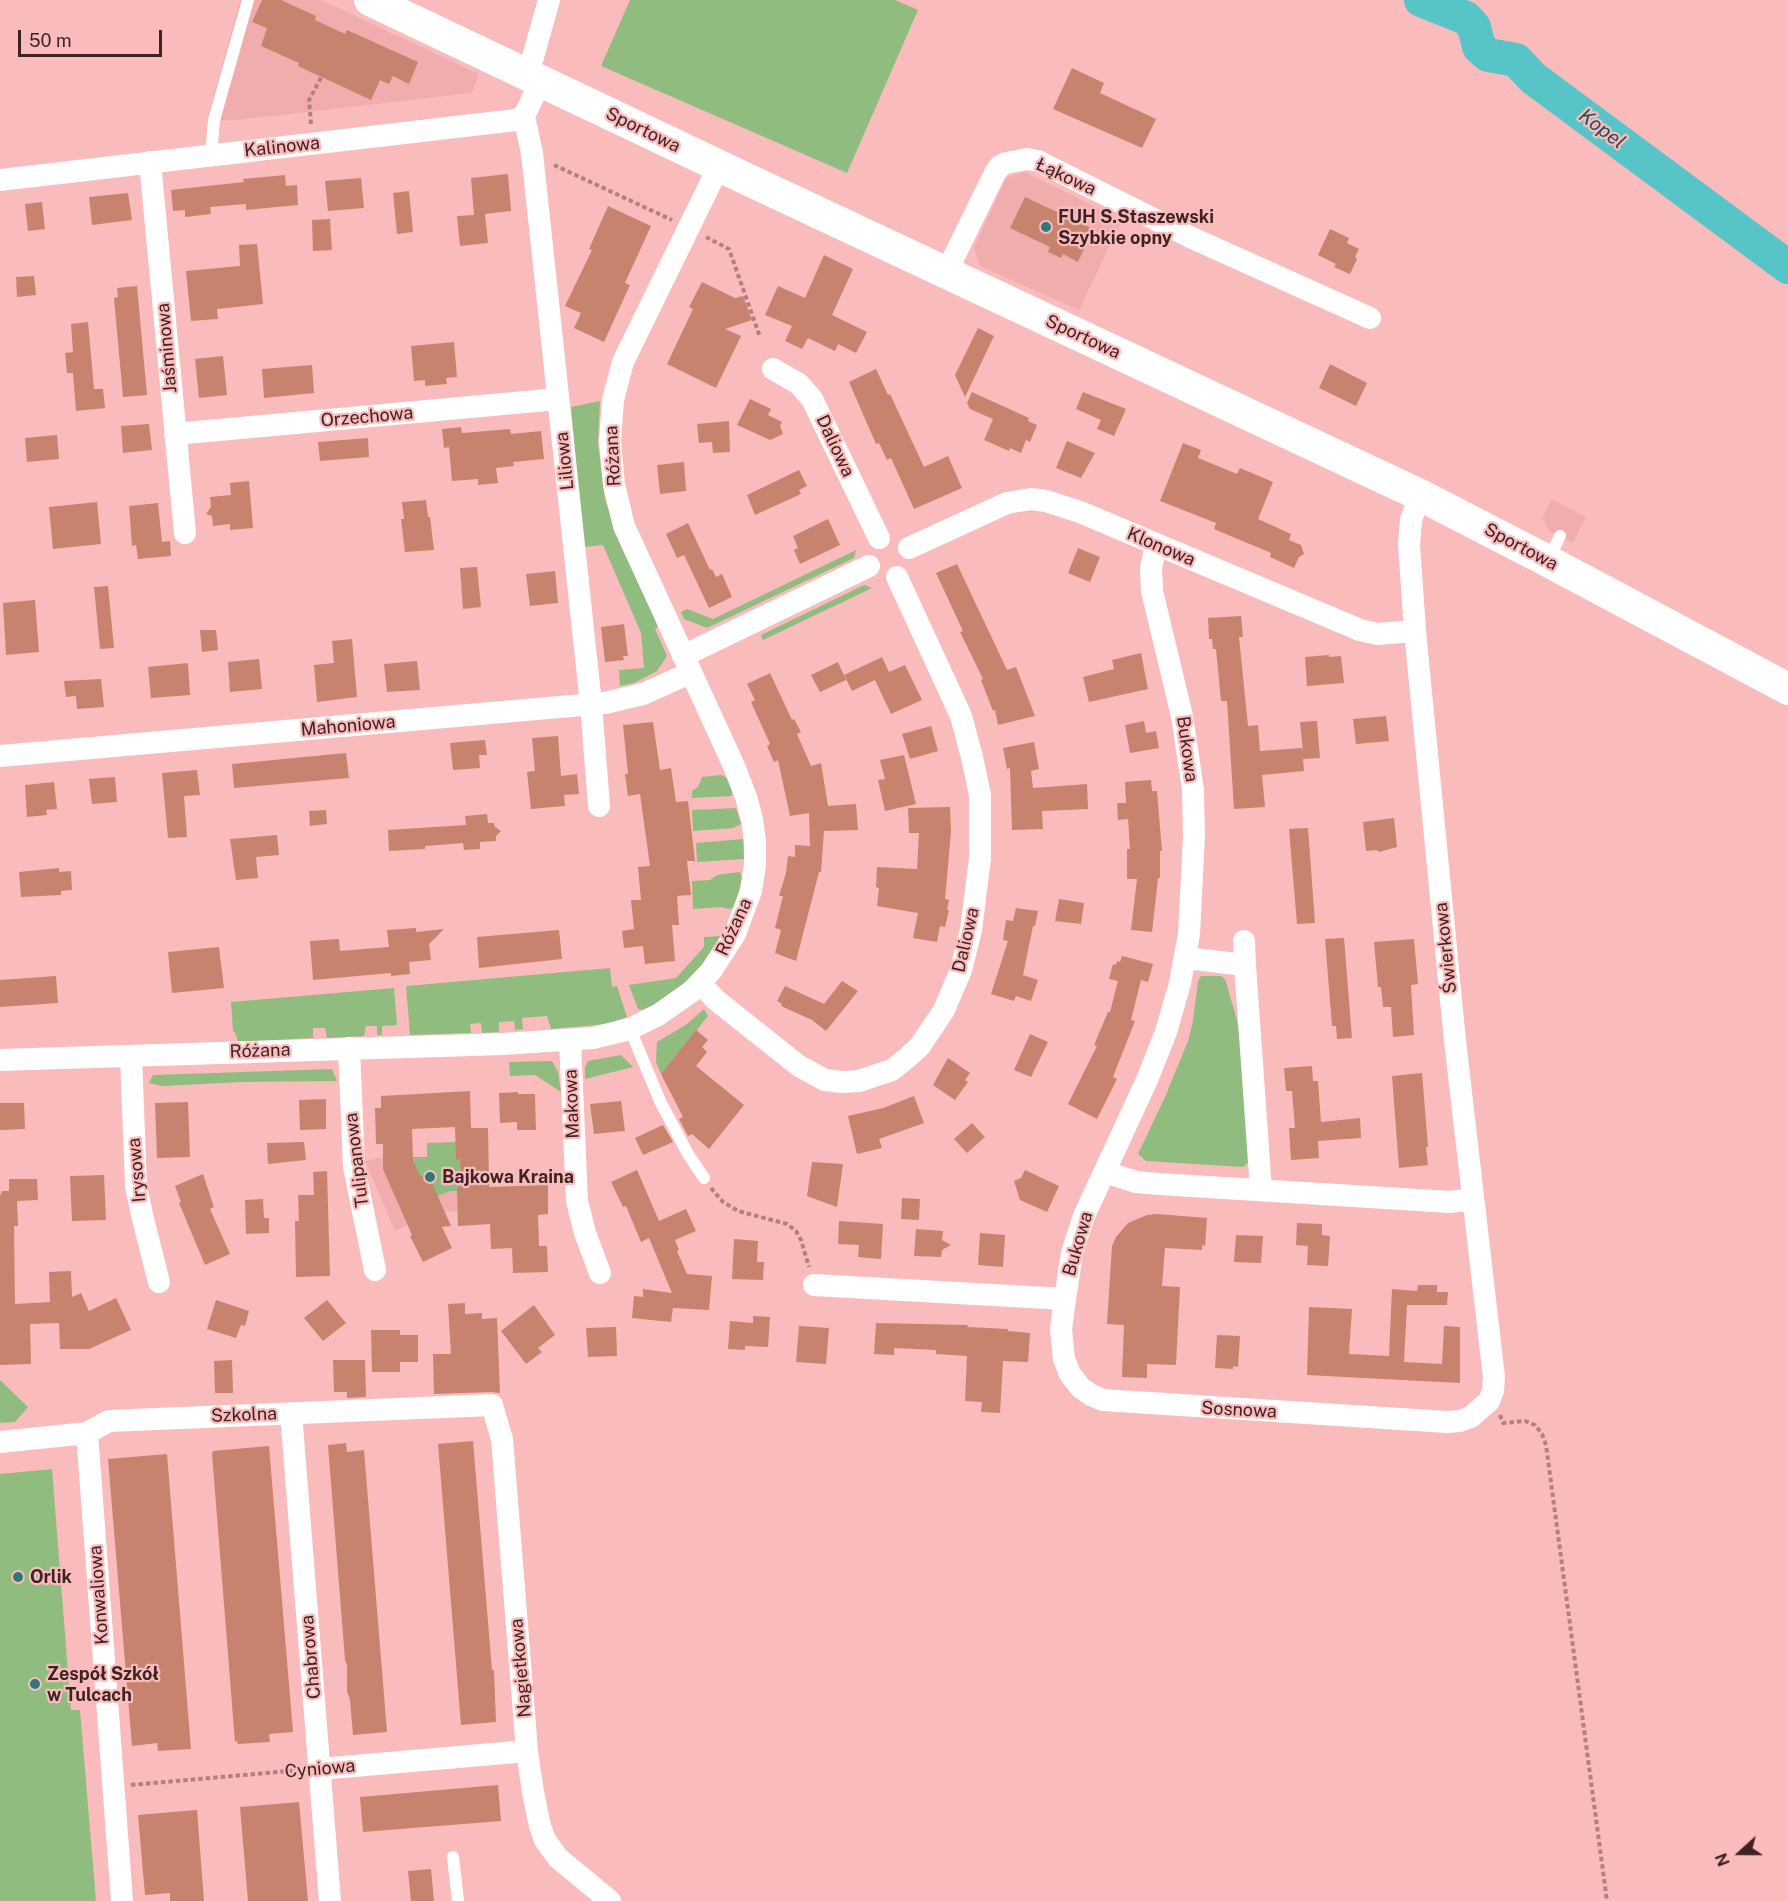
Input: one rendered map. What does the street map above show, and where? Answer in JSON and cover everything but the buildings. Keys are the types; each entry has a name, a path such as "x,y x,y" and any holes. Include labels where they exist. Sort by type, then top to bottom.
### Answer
{"street":[{"name":"Sportowa","path":"370,0 1420,495 1554,549 1788,689"},
{"path":"524,116 533,77 533,57 549,0"},
{"name":"Kalinowa","path":"0,180 504,122 524,116"},
{"name":"Liliowa","path":"524,116 532,153 591,704 599,806"},
{"name":"Łąkowa","path":"946,273 995,173 1000,166 1006,163 1027,159 1038,161 1190,237 1370,318"},
{"name":"Jaśminowa","path":"150,162 185,533"},
{"name":"Różana","path":"0,1060 570,1040 606,1036 630,1029 664,1011 700,983 728,947 742,918 751,891 755,865 755,842 750,808 740,780 624,526 614,485 610,441 613,400 623,362 719,166"},
{"name":"Daliowa","path":"773,369 799,384 812,399 879,538"},
{"name":"Orzechowa","path":"175,434 558,399"},
{"name":"Świerkowa","path":"1420,495 1411,520 1409,538 1414,631 1454,1029 1494,1377 1493,1391 1488,1401"},
{"name":"Klonowa","path":"909,548 1006,503 1031,499 1062,505 1360,630 1377,634 1414,631"},
{"path":"894,536 902,540 909,548 908,567 897,577 889,579 880,577 869,566 868,549 879,538 894,536"},
{"name":"Bukowa","path":"814,1285 1065,1299 1072,1253 1078,1235 1160,1049 1186,958 1193,891 1194,815 1184,725 1152,591 1151,568 1156,545"},
{"path":"687,665 869,566"},
{"name":"Daliowa","path":"700,983 724,1006 799,1066 825,1080 842,1082 859,1081 892,1070 920,1046 944,1010 961,970 971,930 980,858 980,795 961,716 897,577"},
{"name":"Mahoniowa","path":"0,756 591,704 632,698 687,665"},
{"path":"1244,941 1261,1190"},
{"path":"1186,958 1245,966"},
{"name":"Makowa","path":"570,1040 576,1195 582,1224 600,1273"},
{"name":"Tulipanowa","path":"349,1048 353,1158 375,1270"},
{"name":"Irysowa","path":"131,1056 136,1185 142,1219 159,1282"},
{"path":"1105,1172 1136,1182 1450,1202 1473,1199"},
{"name":"Sosnowa","path":"1065,1299 1061,1329 1064,1359 1070,1374 1080,1387 1103,1400 1447,1422 1471,1417 1488,1401"},
{"name":"Szkolna","path":"0,1442 87,1433 109,1421 492,1405"},
{"name":"Nagietkowa","path":"492,1405 502,1439 534,1801 545,1840 558,1858 610,1901"},
{"name":"Chabrowa","path":"291,1413 330,1901"},
{"name":"Konwaliowa","path":"87,1433 122,1901"},
{"name":"Cyniowa","path":"320,1769 528,1751"}],"lane":[{"path":"211,154 213,120 248,0"},
{"path":"630,1029 660,1101 688,1154 704,1178"},
{"path":"453,1857 458,1901"}],"path":[{"path":"312,134 309,100 323,74"},
{"path":"532,153 729,249 760,337"},
{"path":"704,1178 729,1207 787,1224 796,1231 801,1240 814,1285"},
{"path":"1503,1423 1525,1421 1535,1425 1546,1445 1607,1901"},
{"name":"Cyniowa","path":"113,1786 320,1769"}],"shaded area":[{"path":"240,0 321,0 479,74 472,93 237,120 207,121"},
{"path":"1025,172 1122,220 1079,310 980,266 974,248 1006,178"},
{"path":"1552,499 1586,517 1573,543 1549,531 1542,518"},
{"name":"Bajkowa Kraina","path":"472,1128 488,1128 490,1210 433,1212 395,1231 365,1161 378,1158 427,1157 427,1143 472,1142"}],"green space":[{"path":"630,0 895,0 918,10 847,173 601,66"},
{"path":"600,401 598,443 605,499 620,544 659,626 655,629 667,656 657,671 634,683 620,686 619,670 644,668 641,633 603,545 584,547 571,407"},
{"path":"856,550 854,558 707,628 684,619 681,612 687,609 713,619"},
{"path":"864,585 872,588 763,640 761,635"},
{"path":"721,775 728,778 733,792 731,796 692,798 692,791 698,787 702,777"},
{"path":"736,808 741,824 733,828 693,831 692,810"},
{"path":"743,839 744,859 697,862 696,843"},
{"path":"740,872 742,878 735,907 693,909 692,881 710,880 717,875"},
{"path":"722,936 709,959 693,976 656,1004 642,1010 638,1009 629,985 676,978 704,947 704,937"},
{"path":"610,968 612,987 617,986 627,1017 607,1024 551,1029 547,1016 522,1018 523,1029 515,1030 514,1021 499,1022 499,1032 482,1033 481,1023 470,1024 471,1033 410,1035 406,986"},
{"path":"1201,976 1221,976 1225,979 1237,1020 1250,1161 1243,1167 1146,1161 1138,1154 1188,1041 1198,981"},
{"path":"394,988 397,1025 382,1026 382,1035 377,1035 377,1026 366,1026 364,1036 327,1038 325,1028 313,1028 313,1038 238,1042 233,1031 231,1002"},
{"path":"704,1009 708,1016 661,1074 656,1062 657,1042 687,1024"},
{"path":"621,1055 633,1067 585,1079 585,1068 588,1061"},
{"path":"552,1061 558,1072 561,1092 535,1075 510,1076 509,1062"},
{"path":"332,1069 337,1081 163,1086 149,1083 153,1075"},
{"path":"456,1142 457,1160 460,1159 475,1191 450,1191 438,1196 421,1177 397,1157 427,1157 427,1143"},
{"path":"0,1380 28,1407 15,1422 0,1423"},
{"name":"Zespół Szkół w Tulcach","path":"52,1469 71,1710 80,1710 96,1901 0,1901 0,1474"}],"waterway":[{"name":"Kopel","path":"1421,0 1466,18 1474,27 1479,47 1488,55 1516,60 1533,78 1788,267"}],"place":[{"name":"FUH S.Staszewski Szybkie opny","path":"1046,227"},
{"name":"Bajkowa Kraina","path":"430,1177"},
{"name":"Orlik","path":"18,1577"},
{"name":"Zespół Szkół w Tulcach","path":"35,1684"}]}
